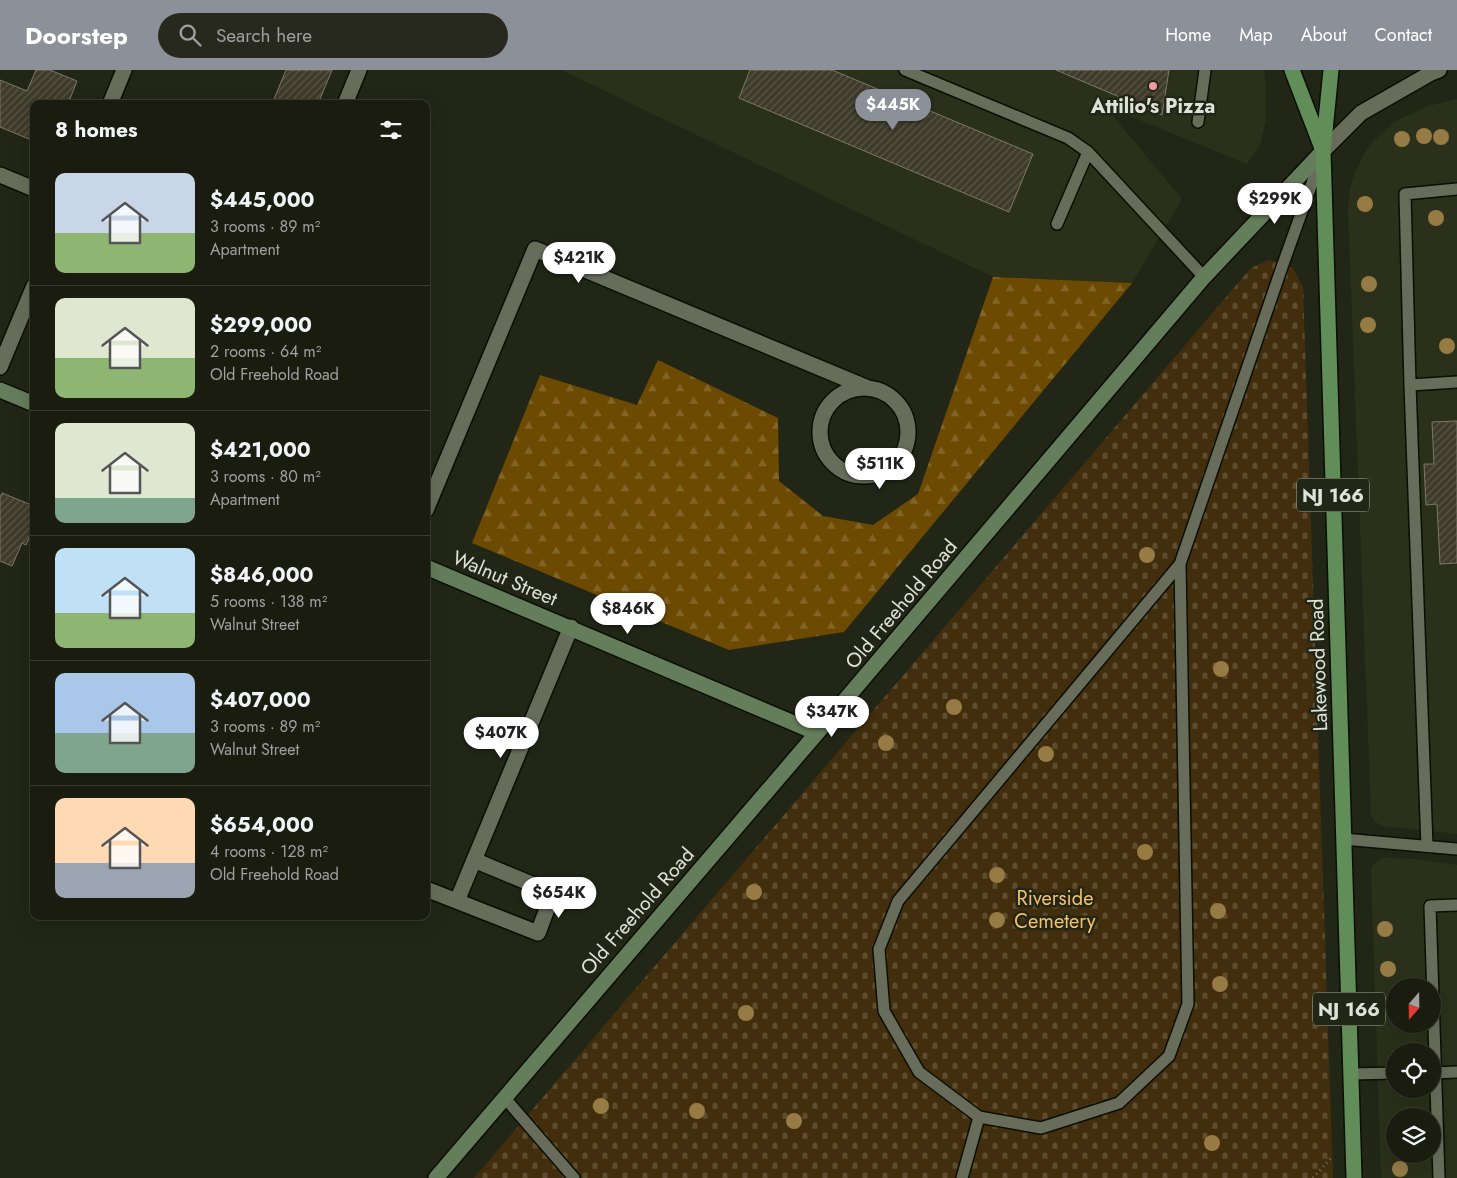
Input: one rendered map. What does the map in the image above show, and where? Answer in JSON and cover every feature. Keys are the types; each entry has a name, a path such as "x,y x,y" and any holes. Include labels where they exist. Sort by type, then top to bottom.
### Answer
{"main road":[{"name":"Lakewood Road","path":"1292,70 1324,151"},
{"name":"Lakewood Road","path":"1331,70 1324,151 1354,1178"},
{"name":"Old Freehold Road","path":"436,1178 1204,277 1324,151"},
{"path":"0,390 30,402"},
{"name":"Walnut Street","path":"430,569 572,627 817,733"}],"street":[{"path":"112,100 124,70"},
{"path":"347,100 359,70"},
{"path":"1324,151 1361,113 1431,72 1439,70"},
{"path":"0,175 30,188"},
{"path":"430,500 535,249 868,388 882,391 894,398 908,422 909,436 906,450 888,470 875,476 861,477 846,473 833,464 824,451 820,436 821,421 828,407 839,396 852,389 868,388"},
{"path":"0,366 30,295"},
{"path":"457,901 572,627"},
{"path":"430,891 538,933 553,893 474,860"}],"lane":[{"path":"905,70 1068,138 1088,152 1204,277"},
{"path":"1198,122 1205,70"},
{"path":"1180,564 898,901 879,949 884,1011 919,1072 979,1117 1041,1128 1119,1103 1169,1056 1188,1004 1180,564 1278,277 1324,151"},
{"path":"1057,224 1088,152"},
{"path":"1427,846 1405,194 1457,189"},
{"path":"1410,385 1457,382"},
{"path":"1343,839 1457,849"},
{"path":"1433,1043 1430,906 1457,905"},
{"path":"1441,1073 1457,1072"},
{"path":"1352,1074 1386,1073"},
{"path":"504,1097 574,1178"},
{"path":"1435,1098 1439,1178"},
{"path":"962,1178 979,1117"}],"shaded area":[{"path":"561,70 1265,70 1266,119 1260,146 1247,164 1105,106 1182,199 1132,283 993,277"},
{"path":"1457,99 1457,834 1382,826 1374,821 1371,815 1348,212 1350,188 1355,172 1367,148 1395,121 1428,106"},
{"path":"1382,858 1414,859 1457,865 1457,1178 1381,1178 1372,866"}],"green space":[{"name":"Riverside Cemetery","path":"1269,260 1292,267 1303,287 1333,1178 474,1178 1251,268"},
{"path":"993,277 1132,283 844,632 729,650 472,543 540,375 637,405 658,360 778,418 779,481 823,516 873,525 918,494"}],"building":[{"path":"36,70 50,70 77,81 70,100 30,100 30,139 0,127 0,80 27,91"},
{"path":"286,70 332,70 320,100 274,100"},
{"path":"750,70 832,70 1033,154 1009,212 739,98"},
{"path":"1056,70 1169,70 1162,115"},
{"path":"1457,421 1457,563 1440,564 1437,504 1426,505 1424,464 1434,464 1432,422"},
{"path":"2,493 30,504 30,536 26,545 22,543 12,566 0,561 0,497"}],"place":[{"name":"Attilio's Pizza","path":"1153,86"}]}
